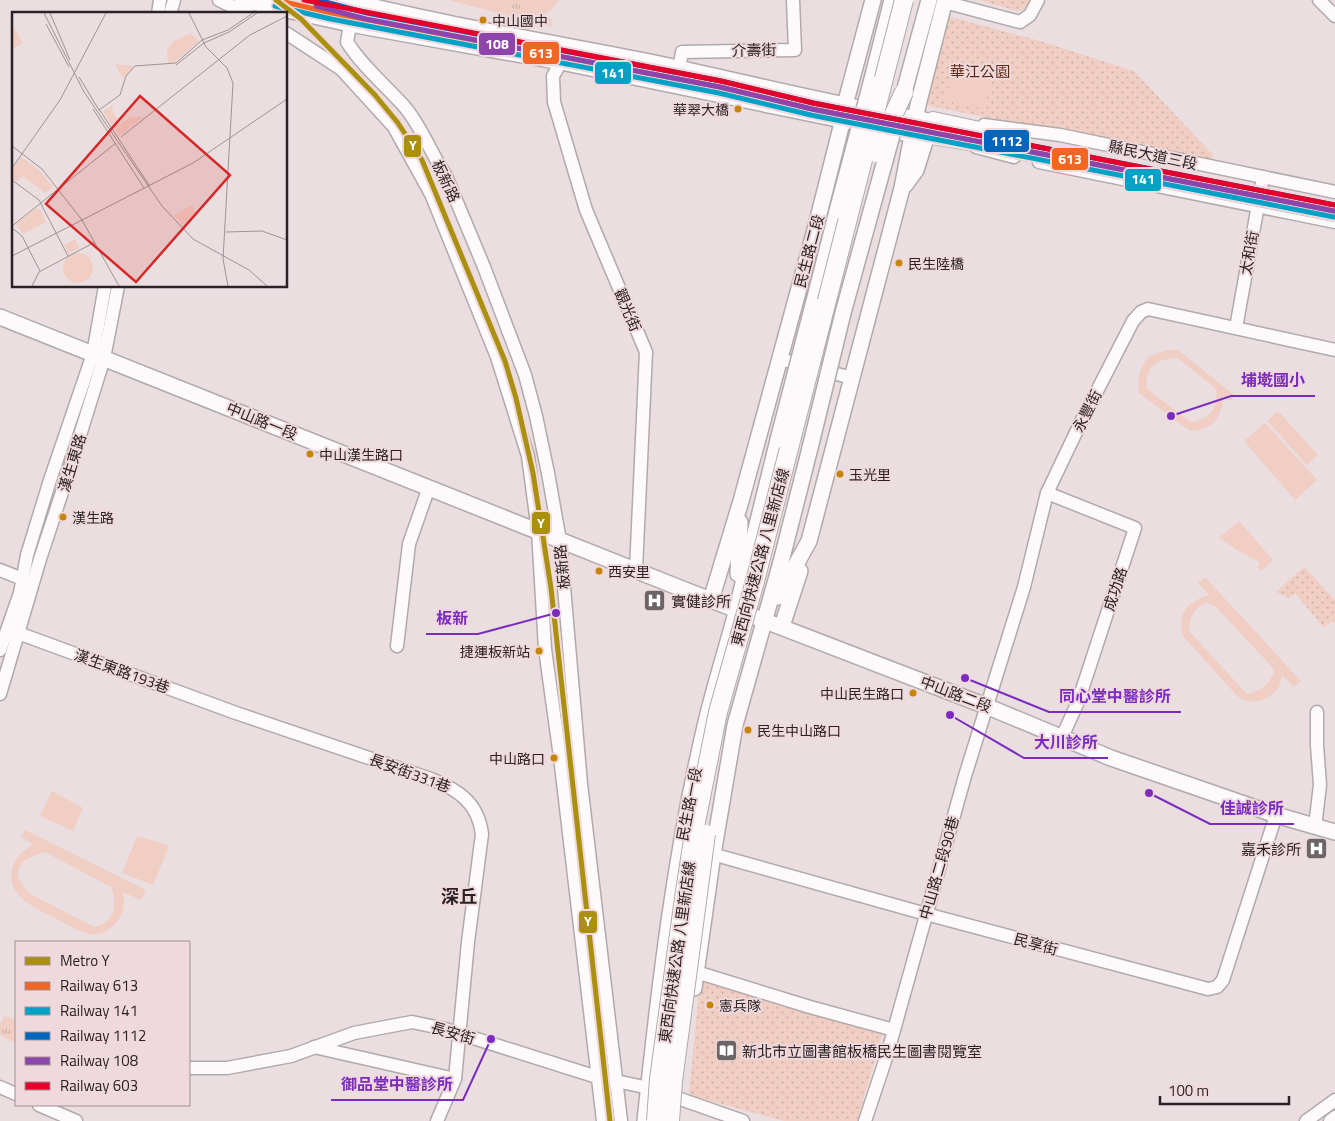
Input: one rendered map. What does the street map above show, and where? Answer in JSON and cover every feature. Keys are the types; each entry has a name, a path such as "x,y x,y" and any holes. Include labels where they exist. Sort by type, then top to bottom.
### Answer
{"highway":[{"name":"東西向快速公路 八里新店線","path":"670,1121 673,1081 706,839 729,711 765,583 872,149 904,0"},
{"name":"東西向快速公路 八里新店線","path":"656,1121 663,1052 687,882 718,712 872,149 916,0"},
{"path":"871,83 872,149"},
{"path":"872,149 904,92"},
{"path":"926,132 1006,142 1335,202"},
{"path":"1006,142 1335,212"}],"main road":[{"path":"242,0 350,24 561,62 842,120 879,120"},
{"name":"民生路二段","path":"711,600 741,501 816,226 873,0"},
{"path":"736,610 892,0"},
{"path":"765,620 782,562 843,313 929,0"},
{"path":"349,1 845,105 879,120"},
{"path":"916,118 944,1"},
{"name":"縣民大道三段","path":"879,120 916,118 926,132"},
{"name":"縣民大道三段","path":"879,120 926,132"},
{"path":"782,626 809,541 902,188 926,132"},
{"name":"中山路一段","path":"0,317 531,528"},
{"name":"民生路二段","path":"736,610 741,501"},
{"name":"中山路二段","path":"531,528 736,610 782,626 986,706 1151,773 1276,816 1335,832"},
{"path":"765,620 809,541"},
{"name":"民生路一段","path":"645,1121 681,844 706,722 736,610"},
{"name":"民生路一段","path":"678,1121 696,972 713,854 735,725 765,620"}],"street":[{"path":"219,0 244,12"},
{"name":"介壽街","path":"678,69 682,52 795,50 793,0"},
{"path":"944,1 1020,22 1030,15 1038,0"},
{"path":"1319,0 1335,16"},
{"name":"板新路","path":"349,1 350,24 347,42 356,56 405,108 446,176 484,267 528,384 548,473 560,541 581,784 621,1121"},
{"name":"板新路","path":"288,34 341,69 394,127 431,194 497,357 528,456 531,528 603,1121"},
{"name":"觀光街","path":"566,46 561,62 553,76 554,102 583,201 646,352 636,570"},
{"name":"縣民大道三段","path":"926,132 1009,127 1060,135 1335,192"},
{"name":"縣民大道三段","path":"926,132 1064,168 1335,222"},
{"name":"太和街","path":"1236,328 1263,177"},
{"name":"漢生東路","path":"98,356 105,288"},
{"name":"漢生東路","path":"0,694 12,632 117,288"},
{"name":"永豐街","path":"986,706 1024,587 1047,493 1133,321 1141,312 1148,309 1335,350"},
{"path":"780,359 852,378"},
{"path":"397,646 409,544 429,487"},
{"name":"成功路","path":"1047,493 1135,528 1078,702 1062,737"},
{"path":"0,570 28,581"},
{"name":"漢生東路","path":"0,650 12,632"},
{"name":"漢生東路193巷","path":"12,632 236,713"},
{"name":"中山路二段90巷","path":"865,1121 894,1030 986,706"},
{"path":"1315,827 1320,785 1316,745 1318,712"},
{"name":"長安街331巷","path":"236,713 431,779 456,790 472,806 480,822 482,834 468,942 455,1079 437,1121"},
{"name":"民享街","path":"681,844 926,914 1208,989 1216,987 1223,980 1276,816"},
{"path":"696,972 810,1007 894,1030"},
{"name":"長安街","path":"190,1068 227,1068 291,1056 354,1033 412,1022 458,1033 597,1077 649,1088 744,1121"},
{"path":"314,1047 455,1079"},
{"path":"0,1087 15,1094"},
{"path":"1306,1121 1335,1100"},
{"path":"41,1106 73,1120"},
{"path":"1330,1121 1335,1117"}],"green space":[{"path":"449,0 485,0 524,11 539,7 546,0 559,0 553,8 541,16 552,19 551,27"},
{"path":"485,0 546,0 540,7 525,12"},
{"path":"979,0 1029,0 1026,9 1017,11"},
{"name":"華江公園","path":"947,16 1040,41 1134,71 1213,155 1212,164 926,105"},
{"path":"954,70 992,80 984,109 945,100"},
{"path":"1167,350 1178,350 1234,395 1231,401 1223,396 1221,411 1215,421 1205,428 1190,431 1139,393 1139,374 1148,357","holes":["1178,358 1216,389 1216,402 1208,416 1191,422 1147,389 1148,374 1150,369 1158,362"]},
{"path":"1278,411 1318,455 1307,465 1267,421"},
{"path":"1265,423 1317,480 1295,500 1244,441"},
{"path":"1239,521 1273,560 1261,571 1257,567 1260,562 1219,538"},
{"path":"1304,567 1335,600 1335,622 1331,622 1324,628 1295,593 1289,598 1276,592"},
{"path":"1205,577 1301,681 1294,687 1282,675 1279,687 1265,699 1254,702 1237,696 1183,636 1181,621 1186,610 1195,601 1209,595 1198,583","holes":["1207,603 1215,606 1273,668 1274,673 1272,677 1260,689 1247,694 1189,631 1191,617 1199,607"]},
{"path":"52,791 83,808 73,831 40,816"},
{"path":"25,830 146,890 141,900 123,892 124,906 122,915 105,932 89,934 77,930 25,901 14,888 11,879 13,865 20,855 33,844 21,838","holes":["45,852 111,887 114,900 113,912 101,925 94,927 29,893 19,878 18,872 23,862"]},
{"path":"137,836 169,846 153,885 122,873"},
{"path":"700,981 882,1035 857,1121 784,1121 689,1095"},
{"path":"4,1016 15,1020 15,1042 0,1035 0,1024"}],"metro line":[{"name":"Y","path":"276,0 301,19 375,95 398,123 422,160 505,361 516,398 533,473 551,588 610,1121"}],"rail line":[{"name":"613","path":"276,0 332,13 720,87 812,109 1335,211"},
{"name":"603","path":"304,0 721,81 813,103 1335,205"},
{"name":"1112","path":"318,0 367,13 721,81 813,103 1335,205"},
{"name":"141","path":"275,6 331,19 719,93 811,115 1334,217"},
{"name":"108","path":"316,6 366,19 720,87 812,109 1334,211"}],"place":[{"name":"中山國中","path":"483,20"},
{"name":"華翠大橋","path":"738,109"},
{"name":"民生陸橋","path":"899,263"},
{"name":"埔墘國小","path":"1171,416"},
{"name":"中山漢生路口","path":"310,454"},
{"name":"玉光里","path":"840,474"},
{"name":"漢生路","path":"63,517"},
{"name":"西安里","path":"599,571"},
{"name":"實健診所","path":"655,601"},
{"name":"板新","path":"556,613"},
{"name":"捷運板新站","path":"539,651"},
{"name":"同心堂中醫診所","path":"965,678"},
{"name":"中山民生路口","path":"913,693"},
{"name":"大川診所","path":"950,715"},
{"name":"民生中山路口","path":"748,730"},
{"name":"中山路口","path":"554,758"},
{"name":"佳誠診所","path":"1149,793"},
{"name":"嘉禾診所","path":"1317,849"},
{"name":"憲兵隊","path":"710,1005"},
{"name":"御品堂中醫診所","path":"491,1039"},
{"name":"新北市立圖書館板橋民生圖書閱覽室","path":"726,1051"}],"district":[{"name":"深丘","path":"459,896"}]}
